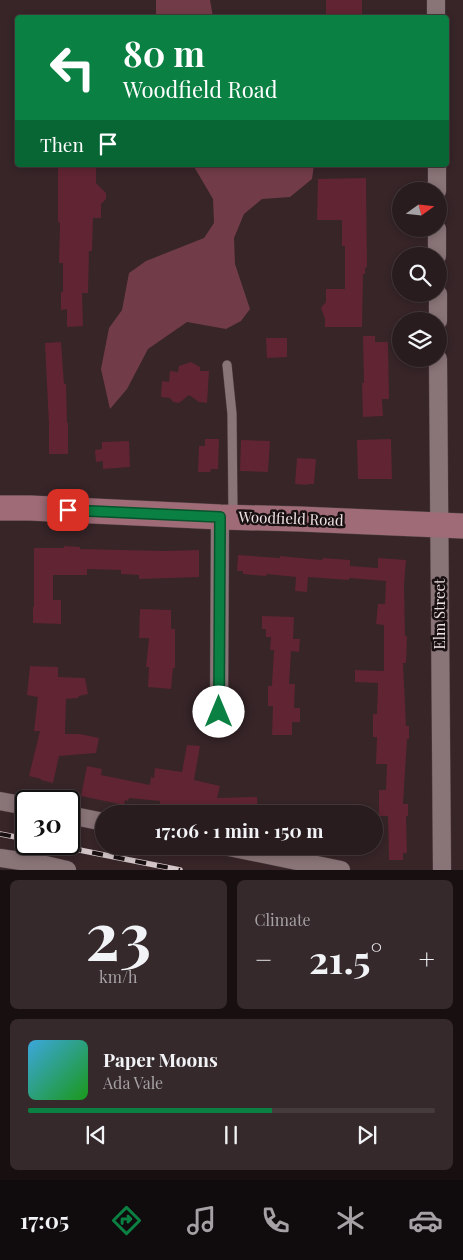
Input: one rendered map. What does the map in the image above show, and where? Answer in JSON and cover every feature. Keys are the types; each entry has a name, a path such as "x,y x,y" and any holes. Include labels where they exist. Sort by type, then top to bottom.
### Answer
{"main road":[{"name":"Woodfield Road","path":"0,508 451,526"}],"street":[{"path":"436,0 436,15"},
{"path":"437,167 437,182"},
{"name":"Elm Street","path":"439,367 451,526 442,870"},
{"path":"219,712 226,517"},
{"path":"0,801 15,804"},
{"path":"80,817 95,820"},
{"path":"268,855 341,870"},
{"path":"1,862 41,864 67,870"}],"lane":[{"path":"226,517 232,414 227,365"}],"shaded area":[{"path":"156,0 210,0 213,15 156,15"},
{"path":"194,167 314,167 312,179 290,197 262,199 244,214 234,238 235,264 250,309 241,321 226,329 187,322 148,349 127,389 110,409 101,369 109,328 122,310 129,273 146,261 204,238 214,223 213,199"}],"building":[{"path":"326,0 362,0 362,15 326,15"},
{"path":"58,167 96,167 96,183 106,193 106,199 101,204 101,218 93,218 92,251 89,251 88,293 82,293 83,326 67,327 67,309 61,310 63,263 59,263 60,223 58,222"},
{"path":"366,178 367,267 365,268 365,274 363,274 362,327 325,327 325,319 321,308 326,302 326,289 345,289 345,246 342,246 342,220 317,220 318,179"},
{"path":"363,336 375,336 375,342 388,342 389,399 382,399 383,416 363,417"},
{"path":"266,338 287,338 287,357 267,358"},
{"path":"61,342 64,384 66,384 68,454 49,454 45,343"},
{"path":"191,362 200,367 200,371 209,371 207,403 199,402 189,395 179,403 173,402 170,398 161,397 162,381 169,382 170,371 178,372 179,366"},
{"path":"205,439 219,439 218,469 211,469 210,472 198,472 199,446 205,446"},
{"path":"391,439 392,479 358,479 357,440"},
{"path":"241,440 270,441 268,472 240,471"},
{"path":"129,441 130,467 103,469 103,461 96,462 95,450 102,449 102,442"},
{"path":"297,458 316,459 314,484 295,484"},
{"path":"64,546 80,547 80,549 199,550 199,577 139,579 139,575 121,574 121,570 87,569 87,575 53,575 53,600 61,600 61,624 33,623 34,548 64,548"},
{"path":"238,555 350,560 350,566 378,568 378,558 406,560 404,586 405,636 407,636 406,663 403,663 406,726 409,726 409,739 407,739 403,804 408,804 408,816 406,816 407,853 403,853 403,860 389,860 388,816 383,816 383,805 379,805 379,790 386,790 387,764 376,764 377,737 373,737 373,714 377,714 378,683 355,682 355,670 384,671 384,625 376,624 378,604 385,604 386,581 308,577 307,592 295,591 296,577 243,574 243,571 237,571"},
{"path":"140,609 171,610 171,629 175,629 175,668 173,668 171,689 148,687 149,667 146,667 149,638 139,638"},
{"path":"262,616 294,617 293,639 300,639 299,652 291,651 289,684 295,684 294,708 300,708 300,722 292,722 292,735 272,735 273,706 268,706 268,686 272,686 274,650 270,650 271,637 266,637 266,629 262,629"},
{"path":"30,666 58,667 58,677 85,678 88,694 78,698 66,699 65,734 80,734 99,738 96,753 59,756 53,783 29,776 40,731 34,731 38,697 27,695"},
{"path":"187,745 200,746 194,780 220,786 217,798 257,797 257,805 160,805 160,801 129,798 128,801 125,800 124,805 81,796 87,766 102,769 101,775 150,785 151,777 154,778 155,768 182,772"}],"railway":[{"path":"0,834 15,837"},
{"path":"80,850 180,870"}],"route":[{"path":"68,510 220,517 219,712"}]}
